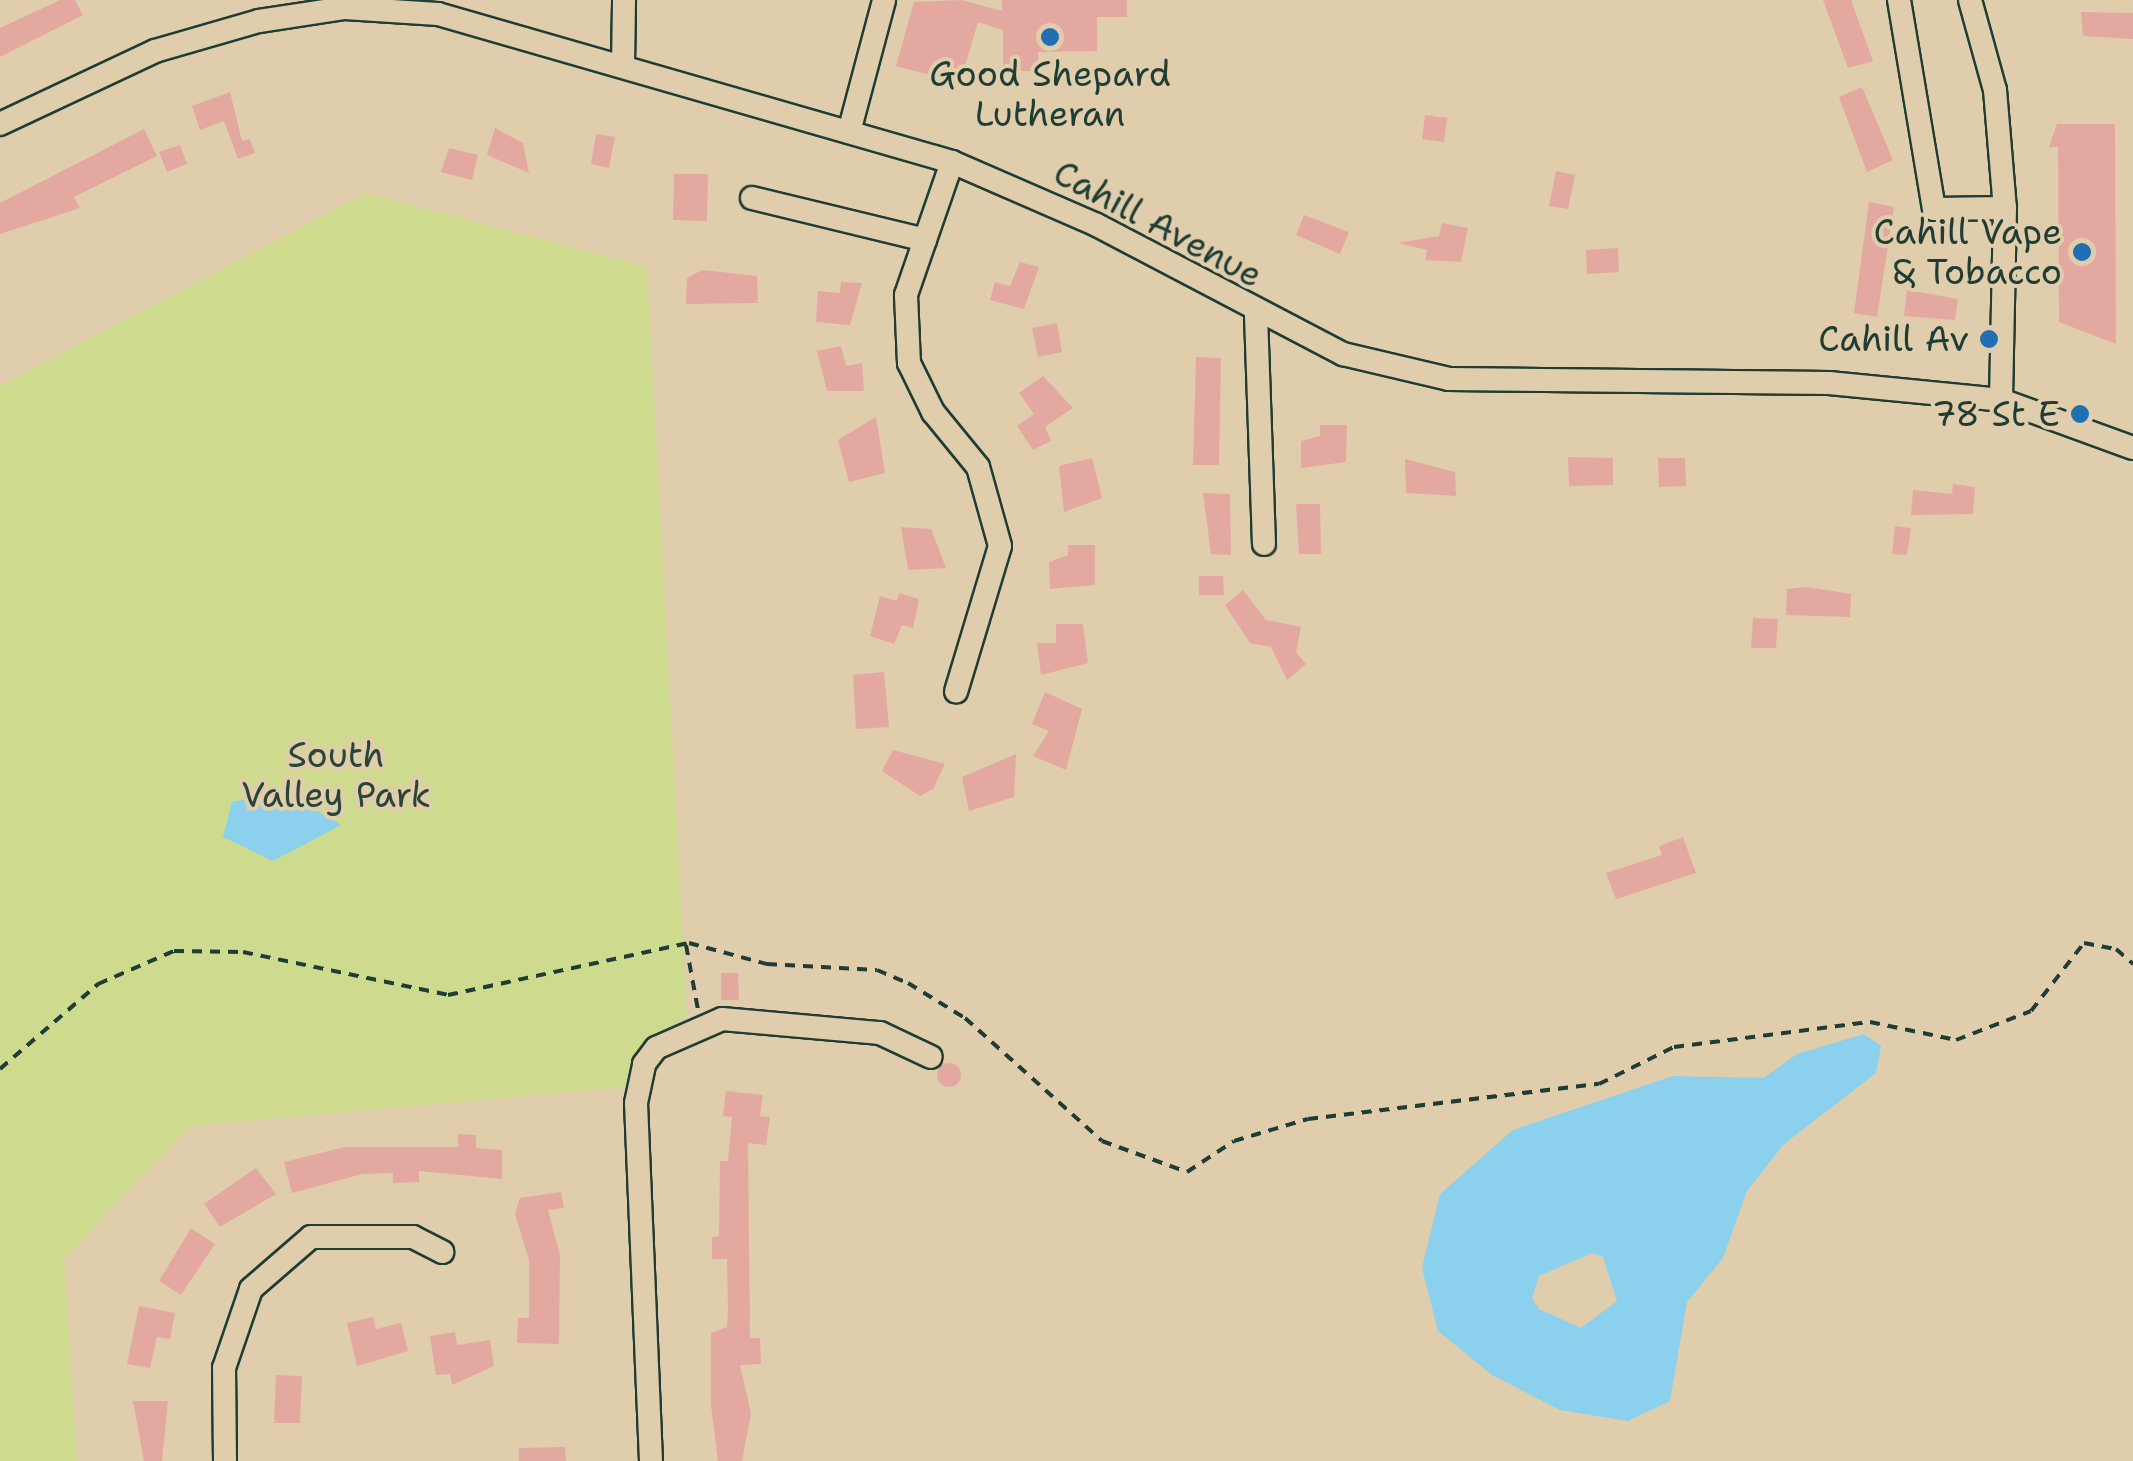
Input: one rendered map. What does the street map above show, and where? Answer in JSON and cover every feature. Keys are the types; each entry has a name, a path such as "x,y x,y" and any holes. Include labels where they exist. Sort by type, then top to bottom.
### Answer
{"street":[{"path":"623,66 624,0"},
{"path":"849,132 884,0"},
{"path":"1899,0 1934,209 2005,208"},
{"path":"1970,0 1995,90 2005,208 2001,400"},
{"name":"Cahill Avenue","path":"0,124 156,51 345,8 438,14 952,162 1097,225 1256,315 1342,354 1448,379 1829,382 2001,400 2133,448"},
{"path":"952,162 906,295 909,363 932,412 978,467 1000,546 956,692"},
{"path":"752,198 925,240"},
{"path":"1256,315 1264,544"},
{"path":"651,1461 641,1137 644,1064 701,1024 751,1018 880,1033 931,1056"},
{"path":"226,1461 224,1368 251,1289 311,1237 412,1237 442,1252"}],"path":[{"path":"0,1069 98,984 174,952 243,952 448,995 686,943 767,964 877,970 908,983 966,1018 1102,1141 1176,1172 1234,1141 1308,1119 1600,1084 1674,1047 1870,1022 1956,1040 2031,1011 2084,944 2116,949 2133,964"},
{"path":"686,943 701,1024"}],"green space":[{"name":"South Valley Park","path":"366,193 647,267 687,1016 649,1043 627,1087 190,1126 64,1259 77,1461 0,1461 0,386"}],"water":[{"path":"286,792 341,825 273,861 223,837 232,802"},
{"path":"1864,1034 1881,1046 1876,1073 1784,1144 1747,1191 1723,1258 1687,1302 1670,1401 1628,1421 1560,1410 1492,1375 1438,1331 1422,1268 1440,1194 1513,1130 1673,1076 1764,1078 1797,1054","holes":["1592,1253 1603,1257 1617,1301 1581,1328 1539,1309 1532,1298 1539,1276"]}],"building":[{"path":"60,0 75,0 83,15 0,57 0,28"},
{"name":"Good Shepard Lutheran","path":"962,0 1002,11 1002,0 1127,0 1127,17 1097,17 1097,51 1038,52 1039,71 1003,71 1003,30 978,22 960,83 896,66 914,2"},
{"path":"1823,0 1851,0 1873,61 1848,68"},
{"path":"2081,12 2133,13 2133,39 2083,36"},
{"path":"1862,87 1893,160 1867,172 1839,97"},
{"path":"230,92 242,141 250,139 255,153 238,159 224,121 200,130 192,106"},
{"path":"1425,115 1447,118 1444,142 1422,139"},
{"path":"2057,124 2115,124 2116,344 2059,322 2058,147 2049,147"},
{"path":"495,128 523,143 529,173 487,155"},
{"path":"144,129 157,156 74,197 80,208 0,234 0,203"},
{"path":"596,134 615,137 609,168 591,164"},
{"path":"180,145 187,164 167,172 159,152"},
{"path":"449,148 478,155 472,180 441,172"},
{"path":"1556,171 1575,175 1568,209 1549,206"},
{"path":"674,174 708,174 707,221 673,220"},
{"path":"1869,202 1894,207 1877,317 1854,313"},
{"path":"1304,215 1349,232 1340,254 1296,235"},
{"path":"1442,223 1468,228 1461,262 1425,260 1427,250 1398,243 1439,236"},
{"path":"1618,248 1619,272 1587,274 1586,250"},
{"path":"1020,262 1039,267 1024,309 990,300 995,282 1010,286"},
{"path":"702,270 757,276 758,303 686,304 687,278"},
{"path":"841,282 862,283 850,325 816,322 818,291 840,293"},
{"path":"1907,290 1958,299 1955,320 1904,316"},
{"path":"1057,323 1062,352 1038,357 1032,328"},
{"path":"841,346 846,366 862,363 864,391 827,391 817,351"},
{"path":"1196,357 1221,358 1219,465 1193,465"},
{"path":"1043,376 1073,408 1045,427 1051,441 1033,450 1017,426 1034,414 1019,393"},
{"path":"876,417 885,473 849,482 838,440"},
{"path":"1320,425 1347,425 1346,462 1301,468 1301,441 1320,436"},
{"path":"1568,457 1613,458 1613,485 1569,486"},
{"path":"1092,458 1102,498 1064,512 1059,466"},
{"path":"1658,458 1685,458 1686,486 1659,487"},
{"path":"1405,459 1455,472 1456,496 1406,493"},
{"path":"1953,484 1975,487 1973,514 1911,515 1913,490 1952,494"},
{"path":"1203,493 1230,494 1231,555 1211,554"},
{"path":"1296,504 1320,504 1321,554 1299,554"},
{"path":"1895,526 1911,528 1907,555 1892,554"},
{"path":"901,527 931,529 946,568 908,570"},
{"path":"1068,545 1095,545 1095,585 1050,589 1049,562 1068,555"},
{"path":"1199,576 1223,576 1224,595 1199,595"},
{"path":"1807,587 1851,594 1850,617 1786,615 1787,589"},
{"path":"1243,590 1266,620 1301,627 1296,652 1306,664 1287,680 1271,647 1250,643 1225,605"},
{"path":"899,593 919,599 913,628 902,625 894,644 870,636 880,596 897,601"},
{"path":"1753,618 1778,619 1776,648 1751,648"},
{"path":"1056,624 1083,624 1088,663 1041,675 1037,643 1056,643"},
{"path":"884,672 889,727 856,729 853,675"},
{"path":"1045,692 1082,709 1066,770 1033,756 1049,731 1032,724"},
{"path":"893,750 945,764 933,789 920,796 882,771"},
{"path":"1016,754 1014,797 969,811 962,777"},
{"path":"1683,837 1696,873 1616,899 1606,873 1662,855 1659,846"},
{"path":"721,973 738,973 739,1000 721,1000"},
{"path":"949,1063 958,1066 958,1084 949,1087 940,1084 937,1075 940,1066"},
{"path":"726,1091 763,1095 760,1116 770,1117 766,1145 748,1143 750,1338 760,1338 761,1364 740,1365 751,1413 742,1461 718,1461 711,1405 711,1333 727,1327 728,1309 727,1259 712,1259 712,1237 719,1236 720,1161 728,1161 732,1117 723,1116"},
{"path":"458,1134 476,1135 476,1148 502,1150 502,1179 419,1171 419,1182 393,1183 393,1173 362,1174 292,1193 284,1162 345,1147 458,1147"},
{"path":"256,1168 276,1194 220,1227 204,1204"},
{"path":"561,1192 564,1208 548,1210 560,1255 559,1344 517,1343 518,1318 529,1318 529,1260 515,1214 520,1198"},
{"path":"191,1228 215,1244 181,1295 159,1281"},
{"path":"139,1306 175,1313 170,1339 157,1337 150,1368 127,1364"},
{"path":"373,1317 376,1329 401,1323 408,1351 357,1366 347,1323"},
{"path":"455,1332 457,1345 490,1340 494,1366 452,1385 450,1374 436,1375 430,1336"},
{"path":"276,1375 302,1376 300,1423 274,1423"},
{"path":"133,1401 168,1401 162,1461 144,1461"},
{"path":"565,1447 566,1461 519,1461 519,1448"}],"place":[{"name":"Good Shepard Lutheran","path":"1050,37"},
{"name":"Cahill Vape & Tobacco","path":"2082,252"},
{"name":"Cahill Av","path":"1989,339"},
{"name":"78 St E","path":"2080,414"}]}
